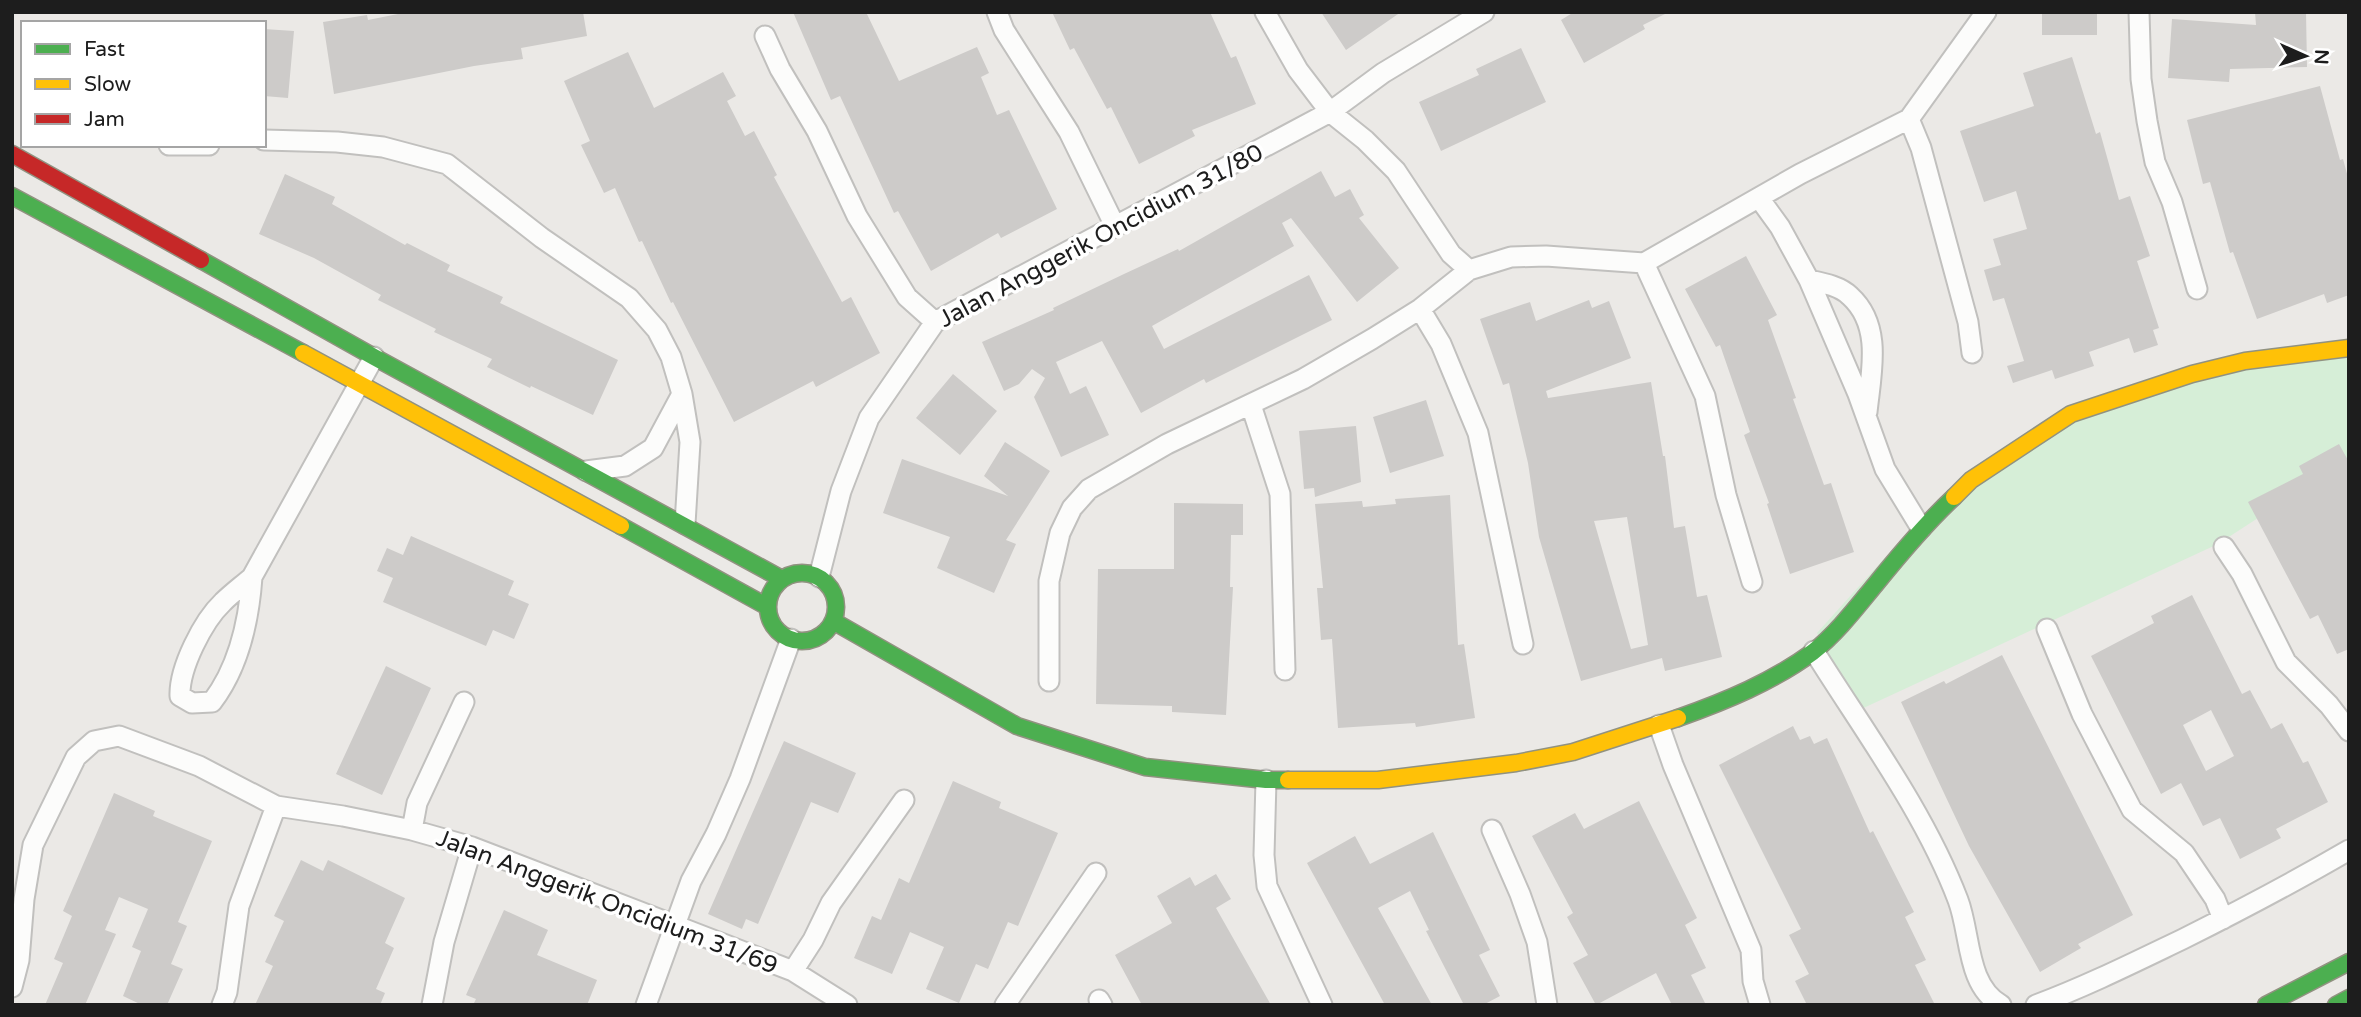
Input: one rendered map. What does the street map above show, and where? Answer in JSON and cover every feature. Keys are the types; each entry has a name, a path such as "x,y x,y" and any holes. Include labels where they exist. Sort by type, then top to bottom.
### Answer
{"street":[{"path":"997,12 1004,30 1069,132 1115,226"},
{"path":"1265,12 1298,70 1330,112 1365,140 1396,171 1451,254 1469,270"},
{"name":"Jalan Anggerik Oncidium 31/80","path":"819,577 841,491 869,418 935,322 1330,112 1383,73 1484,12"},
{"path":"1049,681 1049,581 1060,533 1072,508 1088,489 1167,444 1326,366 1420,309 1469,270 1511,257 1546,256 1644,263 1800,174 1909,119 1986,12"},
{"path":"2139,12 2141,79 2155,162 2172,202 2197,289"},
{"path":"765,36 780,69 817,131 857,216 907,297 935,322"},
{"path":"1909,119 1921,148 1968,322 1972,353"},
{"path":"266,140 337,142 383,147 447,163 542,238 629,298 657,330 671,357 682,394 690,442 685,524"},
{"path":"12,154 374,357 782,579"},
{"path":"12,196 768,607"},
{"path":"1759,198 1780,227 1809,280 1827,318 1885,469 1921,528"},
{"path":"1644,263 1705,396 1726,495 1752,582"},
{"path":"1809,280 1833,286 1850,295 1871,327 1873,359 1866,416"},
{"path":"1420,309 1441,344 1478,433 1523,644"},
{"path":"834,621 1017,726 1145,767 1266,780 1378,780 1516,763 1573,752 1754,689 1814,651 1842,625 1921,528 1971,480 2071,414 2206,370 2245,361 2349,348"},
{"path":"253,577 250,611 226,683 212,702 192,703 180,696 180,682 185,666 210,617 253,577 374,357"},
{"path":"586,471 625,466 653,448 682,394"},
{"path":"1251,405 1280,494 1285,670"},
{"path":"2224,547 2242,574 2286,662 2329,705 2349,731"},
{"path":"794,573 807,573 827,583 836,601 834,621 816,639 791,639 775,627 768,607 772,591 782,579 794,573"},
{"path":"2048,629 2082,714 2132,810 2184,853 2215,899 2223,919"},
{"path":"646,1005 691,881 716,834 740,779 791,639"},
{"path":"1814,651 1916,814 1959,902 1979,983 1987,995 2001,1005"},
{"path":"412,830 417,803 464,702"},
{"path":"1659,724 1672,765 1751,950 1753,981 1760,1005"},
{"name":"Jalan Anggerik Oncidium 31/69","path":"12,987 19,960 24,899 33,845 76,757 94,741 119,736 200,766 276,806 412,830 472,847 793,971 847,1005"},
{"path":"1266,780 1264,855 1267,886 1322,1005"},
{"path":"793,971 813,940 831,903 904,800"},
{"path":"222,1005 227,992 239,906 276,806"},
{"path":"1492,830 1520,894 1537,942 1547,1005"},
{"path":"432,1005 444,942 472,847"},
{"path":"2036,1005 2223,919 2349,850"},
{"path":"1005,1005 1096,873"},
{"path":"2266,1005 2349,962"},
{"path":"2336,1005 2349,999"}],"green space":[{"path":"2349,351 2349,459 2218,544 1857,711 1817,633 1898,543 2072,415 2245,359"}],"building":[{"path":"408,12 583,12 587,36 521,48 523,59 334,94 323,22 367,15 368,20"},
{"path":"793,12 866,12 899,81 977,47 989,73 981,77 997,115 1009,110 1057,209 1001,238 998,233 931,271 898,211 894,213 840,96 831,100"},
{"path":"1052,12 1210,12 1231,58 1236,56 1256,104 1192,130 1195,136 1139,164 1111,107 1107,109 1074,48 1070,50"},
{"path":"1321,12 1401,12 1346,50"},
{"path":"1574,12 1669,12 1643,25 1645,29 1584,63 1561,20"},
{"path":"2042,12 2097,12 2097,35 2042,35"},
{"path":"2255,12 2306,12 2307,67 2230,69 2229,82 2168,78 2172,19 2256,25"},
{"path":"266,29 294,31 288,98 266,96"},
{"path":"1521,48 1546,102 1441,151 1419,102 1479,75 1476,69"},
{"path":"628,52 654,108 723,72 736,96 727,101 745,136 754,131 777,175 774,177 842,302 851,297 880,353 816,387 813,381 734,422 673,302 671,303 642,241 639,242 615,188 604,193 581,145 590,141 564,81"},
{"path":"2072,57 2096,134 2100,132 2119,200 2130,196 2150,256 2137,261 2159,328 2153,330 2158,345 2134,353 2129,338 2089,352 2094,366 2055,379 2052,370 2013,383 2007,366 2024,361 2004,298 1993,301 1984,270 2001,265 1993,239 2027,229 2016,191 1984,202 1960,131 2034,106 2023,73"},
{"path":"2320,86 2340,160 2343,159 2349,181 2349,295 2327,303 2324,294 2257,319 2233,252 2230,253 2210,182 2203,184 2187,120"},
{"path":"1321,171 1335,197 1350,189 1364,215 1359,218 1399,268 1357,302 1291,218 1282,223 1294,246 1152,326 1164,349 1309,275 1332,320 1206,383 1204,379 1141,413 1102,341 1056,362 1070,394 1086,386 1109,435 1061,457 1034,397 1045,378 1032,369 1019,384 1004,391 982,342 1178,249 1179,251"},
{"path":"285,174 335,197 332,204 405,245 407,243 450,265 447,271 503,297 500,303 618,360 593,415 487,367 492,359 434,332 436,329 378,300 381,295 314,258 259,234"},
{"path":"1746,256 1777,315 1768,320 1796,398 1793,399 1824,485 1831,483 1854,552 1790,574 1767,504 1769,503 1744,435 1750,432 1720,345 1716,347 1685,289"},
{"path":"1589,300 1592,308 1609,301 1631,358 1546,391 1548,398 1651,382 1665,456 1674,528 1685,526 1697,597 1707,595 1722,657 1665,671 1662,658 1581,681 1539,537 1528,463 1509,383 1503,385 1480,319 1530,302 1536,321","holes":["1627,517 1648,645 1631,649 1594,521"]},
{"path":"953,374 997,411 960,455 916,418"},
{"path":"1426,400 1444,456 1390,473 1373,417"},
{"path":"1356,426 1361,482 1315,497 1314,488 1304,489 1299,431"},
{"path":"1005,442 1050,471 1006,540 1016,544 994,593 937,568 950,537 883,513 902,459 1008,496 984,476"},
{"path":"2339,444 2349,462 2349,649 2337,654 2318,615 2310,619 2248,502 2303,474 2299,466"},
{"path":"1450,495 1458,645 1464,644 1475,718 1416,727 1415,723 1338,728 1332,639 1321,640 1317,588 1323,588 1315,504 1362,501 1363,507 1396,504 1395,499"},
{"path":"1174,503 1243,504 1243,535 1231,535 1230,587 1233,587 1226,715 1172,712 1172,706 1096,704 1098,569 1174,569"},
{"path":"411,536 514,581 508,595 529,604 514,639 493,630 486,646 383,602 393,578 377,571 387,548 403,555"},
{"path":"2192,595 2242,694 2250,690 2271,729 2282,723 2303,763 2308,761 2328,802 2276,829 2281,838 2240,859 2220,818 2203,826 2181,783 2161,794 2091,656 2154,623 2151,616","holes":["2211,710 2234,756 2206,771 2183,725"]},
{"path":"2002,655 2133,915 2078,944 2081,948 2040,972 1969,846 1901,702 1944,681 1946,684"},
{"path":"386,666 431,688 382,795 336,774"},
{"path":"1793,726 1800,740 1810,736 1814,744 1827,738 1870,833 1873,831 1914,912 1905,917 1926,960 1915,965 1935,1005 1807,1005 1795,981 1809,974 1789,935 1801,929 1719,765"},
{"path":"784,741 856,773 838,813 811,802 758,924 746,919 742,929 708,914"},
{"path":"953,781 1001,802 999,808 1058,833 1018,926 1008,922 988,969 976,964 959,1003 926,989 944,947 910,932 892,974 854,958 872,916 881,920 899,878 909,883"},
{"path":"114,793 155,811 153,816 212,841 178,922 187,926 171,964 183,969 167,1005 142,1005 123,996 141,951 132,947 148,909 119,897 105,930 116,934 85,1005 45,1005 63,963 54,959 72,916 63,911"},
{"path":"1639,801 1697,918 1685,925 1706,968 1691,975 1706,1005 1672,1005 1656,973 1596,1005 1573,963 1588,955 1567,917 1573,913 1532,836 1575,813 1584,829"},
{"path":"1433,832 1490,950 1479,955 1500,996 1483,1005 1464,1005 1426,931 1429,930 1410,891 1378,908 1432,1005 1385,1005 1307,863 1355,836 1370,864"},
{"path":"301,860 323,871 328,860 405,898 385,943 394,948 376,989 385,993 380,1005 255,1005 273,966 265,962 284,921 274,916"},
{"path":"1216,874 1231,899 1216,908 1271,1005 1142,1005 1115,955 1172,923 1157,896 1190,877 1195,886"},
{"path":"504,910 548,930 537,955 597,980 587,1005 473,1005 476,999 466,995"}],"traffic: fast":[{"path":"12,196 303,353"},
{"path":"201,260 782,579"},
{"path":"1678,718 1748,690 1781,673 1822,645 1954,497"},
{"path":"621,526 768,607"},
{"path":"802,573 815,576 826,583 833,594 836,607 833,620 826,631 815,638 802,641 789,638 778,631 771,620 768,607 771,594 778,583 789,576 802,573"},
{"path":"833,621 1017,726 1145,767 1288,780"},
{"path":"2266,1005 2349,962"},
{"path":"2336,1005 2349,998"}],"traffic: slow":[{"path":"1954,497 1971,480 2071,414 2192,374 2245,361 2349,348"},
{"path":"303,353 621,526"},
{"path":"1288,780 1378,780 1516,763 1573,752 1678,718"}],"traffic: jam":[{"path":"12,154 201,260"}]}
